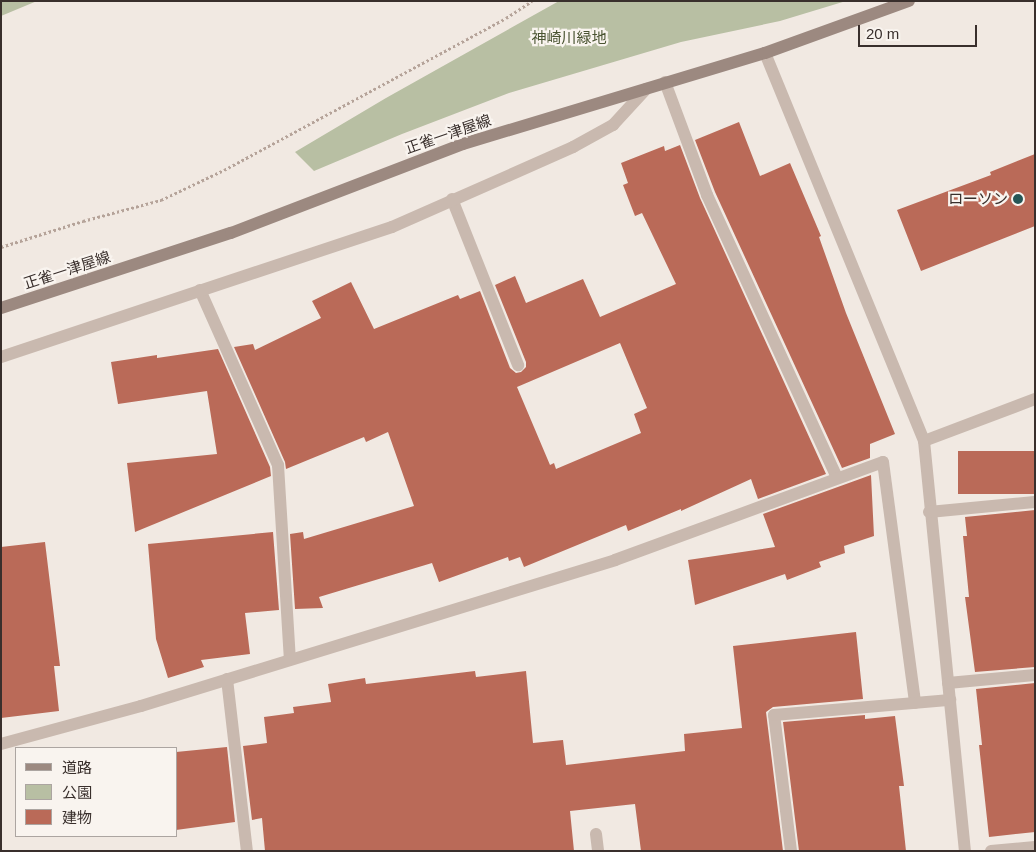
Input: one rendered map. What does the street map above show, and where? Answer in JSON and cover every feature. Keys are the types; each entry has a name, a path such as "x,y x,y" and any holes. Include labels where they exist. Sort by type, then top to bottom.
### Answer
{"main road":[{"name":"正雀一津屋線","path":"1,308 231,233 463,144 765,53 909,1"}],"street":[{"path":"765,53 924,441 965,851"},
{"path":"665,82 707,195 837,478"},
{"path":"1,357 392,227 573,147 613,125 646,89"},
{"path":"452,199 518,365"},
{"path":"200,290 278,465 290,660"},
{"path":"924,441 1035,400"},
{"path":"1,744 141,706 615,560 883,462 915,703"},
{"path":"930,512 1035,502"},
{"path":"948,683 1035,675"},
{"path":"227,679 247,851"},
{"path":"791,851 774,715 950,700"},
{"path":"596,834 598,851"},
{"path":"991,851 1035,847"}],"path":[{"path":"1,247 83,221 161,200 224,170 506,18 532,1"}],"green space":[{"path":"1,1 37,1 1,16"},
{"name":"神崎川緑地","path":"559,1 846,1 780,21 681,42 509,93 402,134 314,171 295,152 386,98"}],"building":[{"path":"739,122 760,176 790,163 821,236 819,237 846,313 895,434 870,444 870,458 842,468 715,192 695,140"},
{"path":"680,145 700,198 826,474 758,499 751,479 681,511 681,509 628,531 626,525 524,567 520,557 509,561 508,557 439,582 432,563 319,597 323,608 295,609 290,534 303,532 304,539 414,506 388,432 366,442 364,437 286,469 285,462 234,347 253,344 255,350 321,318 312,301 351,282 374,329 458,295 460,299 480,291 510,368 516,373 521,372 526,367 526,362 495,285 515,276 526,303 583,279 600,317 676,284 642,213 635,216 623,185 628,183 621,163 664,146 665,151","holes":["620,343 647,408 634,414 641,433 556,469 554,463 550,465 517,387"]},
{"path":"1035,154 1035,226 921,271 897,210 991,175 990,172"},
{"path":"218,349 270,467 271,476 135,532 127,463 217,454 207,391 118,404 111,362 157,355 157,358"},
{"path":"958,451 1035,451 1035,494 958,494"},
{"path":"871,475 874,536 844,546 845,553 819,562 821,567 787,580 785,574 695,605 688,560 775,547 763,514"},
{"path":"1035,510 1035,667 975,672 965,597 969,597 963,536 967,536 965,517"},
{"path":"273,532 279,610 245,613 250,654 201,660 204,667 168,678 156,639 148,544"},
{"path":"45,542 60,666 54,666 59,711 1,718 1,547"},
{"path":"856,632 863,699 773,707 766,712 783,851 641,851 635,804 570,811 574,851 265,851 262,818 252,820 243,746 267,743 264,717 294,713 293,707 331,702 328,684 365,678 366,684 475,671 476,677 526,671 533,743 563,740 566,765 685,751 684,734 742,728 733,646"},
{"path":"1035,683 1035,832 989,837 979,745 982,745 976,689"},
{"path":"865,715 865,719 895,716 904,786 899,786 906,851 799,851 783,722"},
{"path":"227,747 235,822 178,830 178,752"}],"place":[{"name":"ローソン","path":"1018,199"}]}
